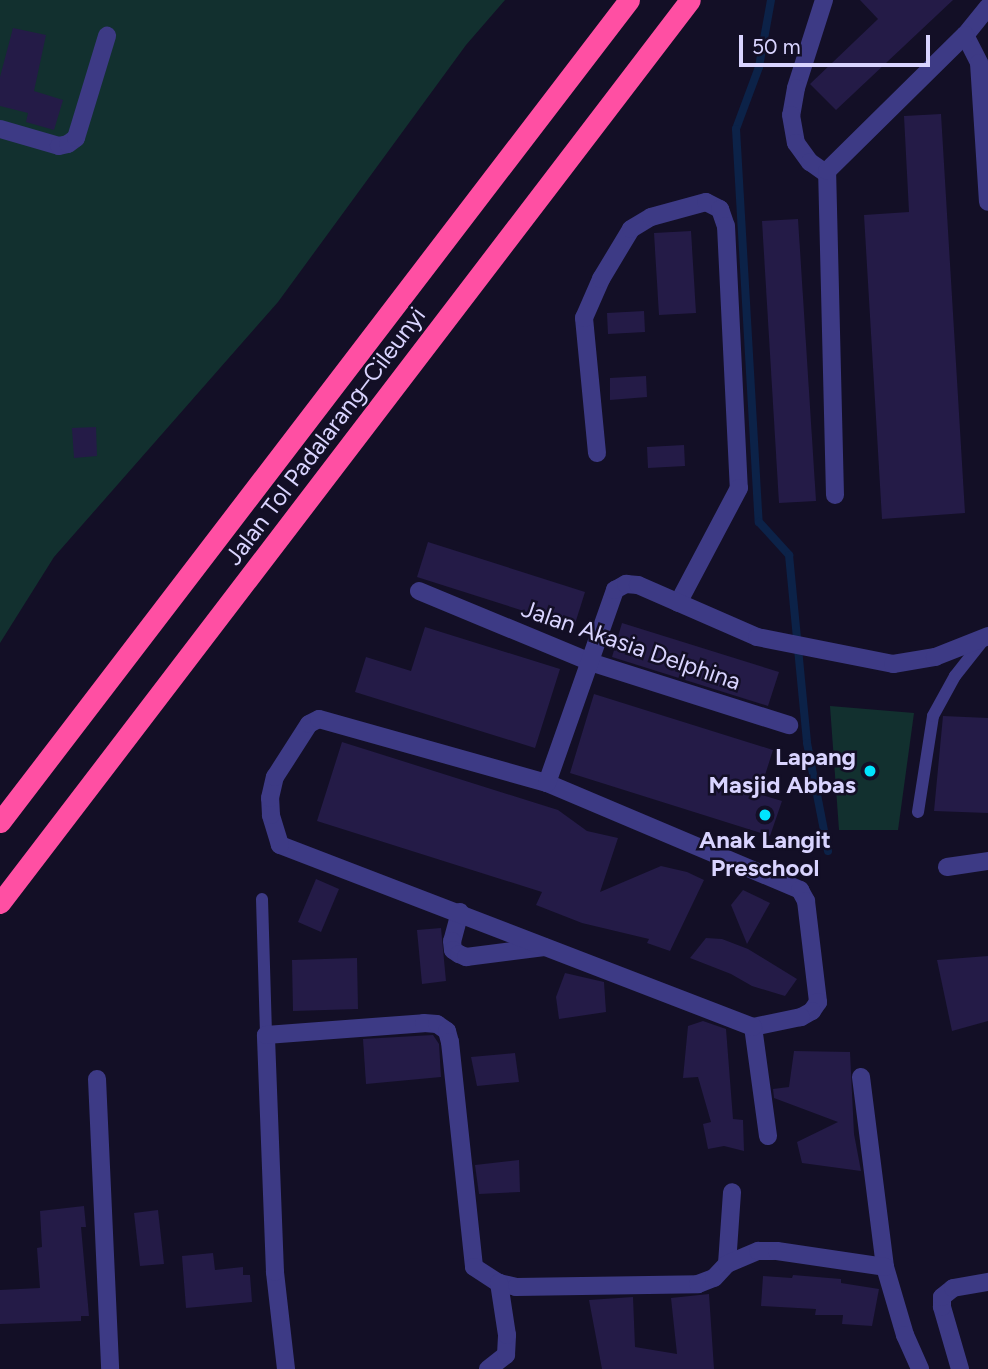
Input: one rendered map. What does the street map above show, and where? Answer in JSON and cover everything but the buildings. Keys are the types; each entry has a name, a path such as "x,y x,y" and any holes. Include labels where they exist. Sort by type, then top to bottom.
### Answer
{"highway":[{"name":"Jalan Tol Padalarang–Cileunyi","path":"0,822 629,0"},
{"name":"Jalan Tol Padalarang–Cileunyi","path":"0,903 690,0"}],"street":[{"path":"824,0 796,88 791,115 796,143 810,162 827,174"},
{"path":"835,495 827,174 831,165 965,35 988,7"},
{"path":"965,35 984,63 988,202"},
{"path":"0,129 58,146 68,144 76,138 107,36"},
{"path":"597,453 584,318 601,279 631,229 651,217 706,202 720,209 726,226 740,488 678,603"},
{"path":"547,783 615,590 620,587 638,585 757,636 893,664 935,657 987,637"},
{"name":"Jalan Akasia Delphina","path":"419,591 590,662 789,725"},
{"path":"319,719 547,783 800,890 806,901 818,1002 813,1011 801,1017 753,1027 460,912 280,845 271,815 270,797 275,777 309,724 319,719"},
{"path":"947,867 988,861"},
{"path":"460,912 452,941 453,950 466,957 548,946"},
{"path":"286,1369 275,1272 266,1035 424,1023 437,1024 447,1031 474,1267 499,1283 516,1287 698,1284 714,1278 727,1264 758,1251 777,1251 885,1267"},
{"path":"753,1027 768,1136"},
{"path":"860,1077 885,1267 905,1335 920,1369"},
{"path":"97,1079 110,1369"},
{"path":"727,1264 732,1192"},
{"path":"960,1369 942,1307 942,1297 953,1288 988,1282"},
{"path":"488,1369 506,1355 507,1335 499,1283"}],"lane":[{"path":"918,812 933,716 955,676 987,637"},
{"path":"262,899 266,1035"}],"green space":[{"path":"0,0 505,0 466,45 278,302 54,557 0,643"},
{"name":"Lapang Masjid Abbas","path":"830,706 914,713 898,830 839,830"}],"waterway":[{"path":"771,0 759,67 736,129 759,522 789,555 807,743 828,851"}],"place":[{"name":"Lapang Masjid Abbas","path":"870,771"},
{"name":"Anak Langit Preschool","path":"765,815"}]}
